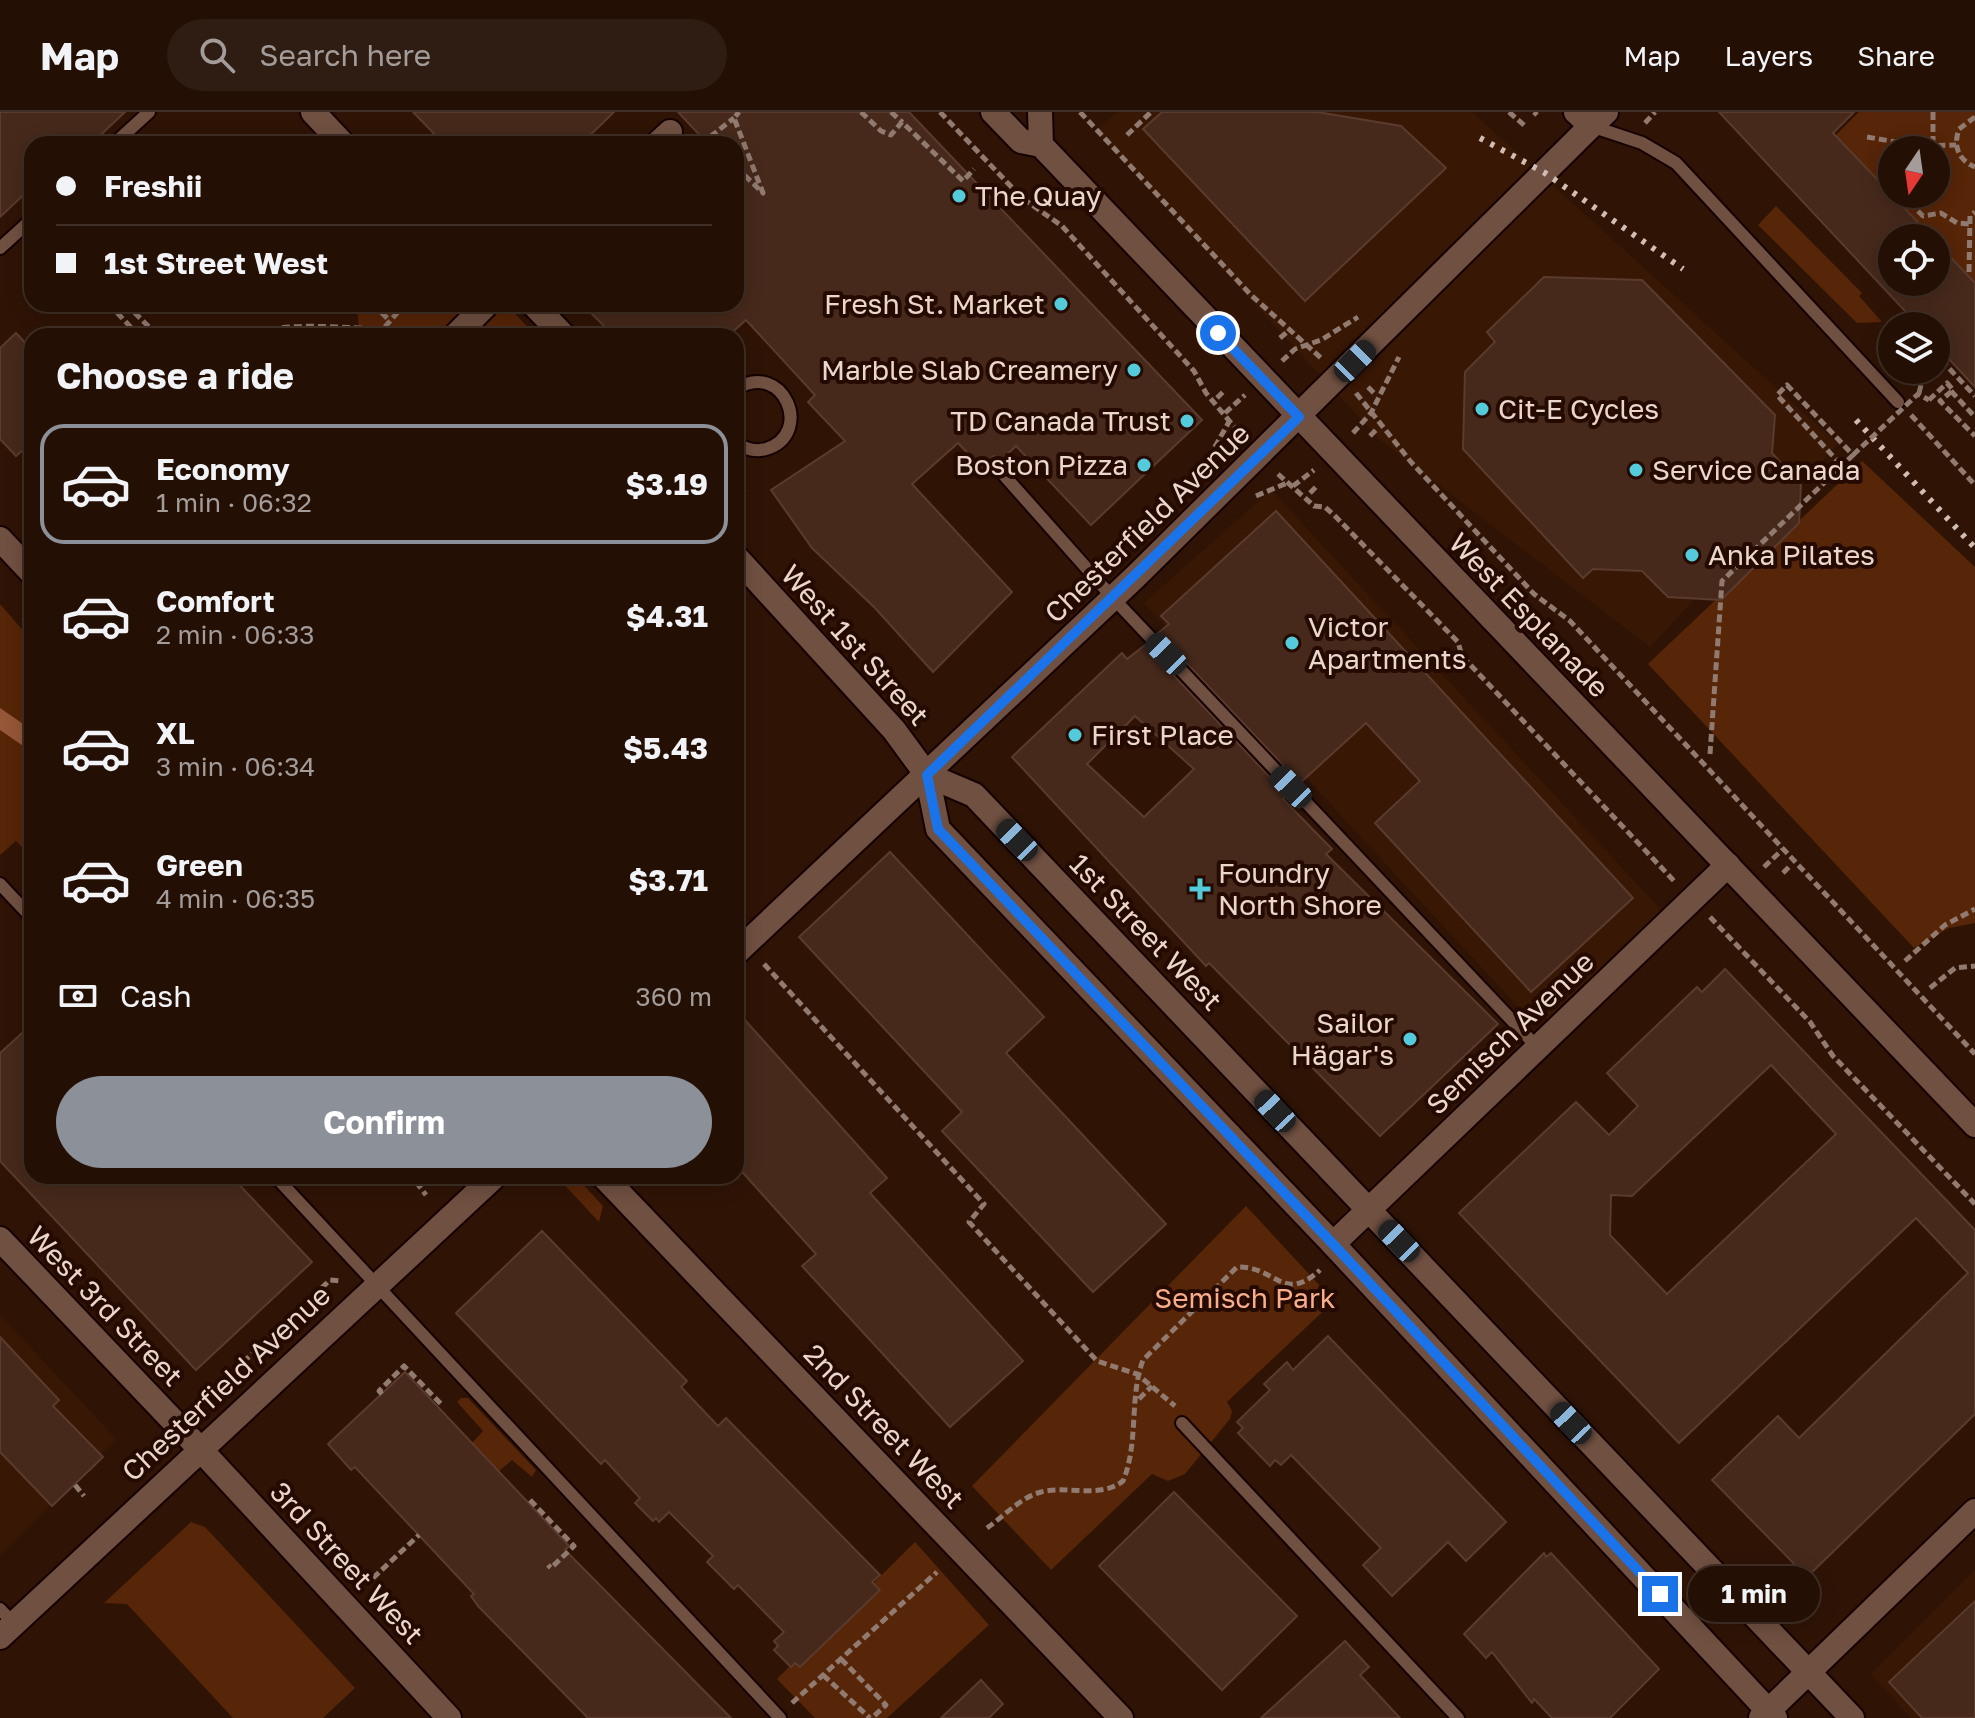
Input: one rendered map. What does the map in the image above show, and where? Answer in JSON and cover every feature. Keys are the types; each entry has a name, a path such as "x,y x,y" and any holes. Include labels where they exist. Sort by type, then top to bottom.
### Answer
{"street":[{"path":"313,112 336,136"},
{"name":"West Esplanade","path":"993,112 1021,141 1041,145 1975,1125"},
{"path":"1040,112 1041,145"},
{"name":"Chesterfield Avenue","path":"744,946 1113,598 1299,417 1591,117"},
{"path":"463,328 479,312"},
{"path":"541,312 556,328"},
{"path":"0,539 24,564"},
{"name":"West 1st Street","path":"744,566 887,720 927,775"},
{"path":"927,775 938,829 1333,1244 1768,1716 1807,1673 1975,1511"},
{"name":"1st Street West","path":"927,775 974,795 1852,1718"},
{"name":"Semisch Avenue","path":"1333,1244 1728,865"},
{"name":"Chesterfield Avenue","path":"5,1623 200,1449 486,1184"},
{"name":"2nd Street West","path":"611,1184 1121,1718"},
{"name":"West 3rd Street","path":"0,1239 200,1449"},
{"name":"3rd Street West","path":"200,1449 449,1718"}],"lane":[{"path":"123,136 149,112"},
{"path":"1591,117 1676,163 1898,402"},
{"path":"0,248 24,226"},
{"path":"744,385 750,382 774,386 783,394 791,413 786,434 771,448 750,450 744,447"},
{"path":"995,465 1113,598 1538,1048"},
{"path":"0,884 24,910"},
{"path":"283,1184 779,1717"},
{"path":"1182,1423 1458,1718"}],"path":[{"path":"861,112 881,131 891,135 902,122"},
{"path":"891,112 963,181 974,169"},
{"path":"940,112 1022,198 1068,232 1194,371 1206,393 1238,431"},
{"path":"1080,112 1251,295 1319,356"},
{"path":"1127,135 1151,112"},
{"path":"1509,112 1525,126"},
{"path":"1933,112 1933,136"},
{"path":"717,136 736,115 743,136"},
{"path":"1975,117 1959,129 1956,145 1963,160 1975,167"},
{"path":"1867,137 1878,139"},
{"path":"744,138 763,193 744,175"},
{"path":"1950,145 1956,145"},
{"path":"1915,208 1923,216 1941,213 1957,223 1970,224"},
{"path":"1969,272 1970,216 1975,212"},
{"path":"116,312 132,328"},
{"path":"134,312 150,328"},
{"path":"381,312 390,321"},
{"path":"384,328 398,312"},
{"path":"1362,424 1371,413 1400,353 1392,324"},
{"path":"285,328 361,328"},
{"path":"1280,338 1287,332"},
{"path":"1292,352 1306,345"},
{"path":"1710,754 1722,581 1918,394 1921,385 1944,363 1975,396"},
{"path":"1918,394 1929,400 1947,383 1975,417"},
{"path":"1842,466 1777,395 1787,385 1853,455"},
{"path":"1368,387 1376,395"},
{"path":"1217,398 1224,391"},
{"path":"1951,391 1940,401 1975,436"},
{"path":"1362,398 1411,462 1534,594 1570,621 1975,1054"},
{"path":"1898,402 1975,485"},
{"path":"1225,413 1235,404"},
{"path":"1370,436 1377,429"},
{"path":"1277,472 1314,506 1325,507 1334,515 1458,642 1462,656 1679,887"},
{"path":"1263,495 1305,479"},
{"path":"1310,493 1316,487"},
{"path":"1770,861 1782,850"},
{"path":"1783,873 1790,866"},
{"path":"1905,961 1945,925 1975,909"},
{"path":"1707,915 1810,1022 1833,1056 1975,1204"},
{"path":"764,963 984,1204 969,1222 1097,1361 1137,1374 1184,1416 1182,1423"},
{"path":"1930,988 1955,968 1975,966"},
{"path":"418,1184 426,1195"},
{"path":"987,1528 1042,1491 1108,1488 1123,1481 1138,1400 1137,1374 1143,1360 1237,1267 1246,1267 1295,1286 1303,1285 1321,1269"},
{"path":"382,1394 379,1391 404,1366 442,1405"},
{"path":"1138,1400 1152,1386"},
{"path":"75,1485 84,1496"},
{"path":"530,1500 574,1546 551,1568 548,1565"},
{"path":"373,1578 419,1535"},
{"path":"779,1717 937,1572"},
{"path":"823,1675 871,1718 886,1705 841,1659"}],"shaded area":[{"path":"1118,112 1472,112 1838,444 1650,647 1379,439 1095,131"},
{"path":"1271,490 1662,911 1548,1019 1521,1010 1144,603"},
{"path":"0,708 24,724 24,746 0,730"},
{"path":"0,1315 116,1439 0,1555"},
{"path":"1975,1570 1975,1718 1911,1718 1871,1674"}],"green space":[{"path":"1859,112 1975,112 1975,286 1950,259 1950,224 1918,224 1903,208 1950,208 1950,136 1878,136 1878,181 1836,135"},
{"path":"1776,206 1862,293 1859,296 1878,317 1878,322 1857,323 1758,225"},
{"path":"358,312 514,312 528,328 359,328"},
{"path":"1862,461 1975,567 1975,923 1949,928 1914,948 1648,664"},
{"path":"0,604 24,632 24,849 16,841 0,855"},
{"path":"564,1184 582,1184 603,1206 599,1222"},
{"name":"Semisch Park","path":"1246,1206 1334,1301 1227,1402 1232,1411 1230,1419 1185,1474 1168,1481 1152,1474 1051,1570 972,1486"},
{"path":"468,1398 536,1470 532,1477 512,1460 498,1472 472,1443 483,1431 457,1402"},
{"path":"191,1522 205,1527 355,1688 323,1718 233,1718 127,1604 104,1603"},
{"path":"915,1542 989,1625 887,1718 815,1718 777,1679"}],"building":[{"path":"0,112 125,112 100,136 24,136 24,194 0,217"},
{"path":"413,112 614,112 589,136 436,136"},
{"path":"678,112 909,112 1202,420 1091,525 1016,446 1002,459 994,456 989,459 987,473 958,443 912,484 1012,592 933,672 875,608 812,548 771,490 845,441 808,402 815,395 746,320 737,328 606,328 590,312 744,312 744,136 700,136"},
{"path":"1162,112 1317,112 1401,126 1446,168 1305,301 1143,129"},
{"path":"1719,112 1854,112 1833,133 1878,180 1878,208 1904,208 1920,224 1878,224 1878,282"},
{"path":"1950,257 1975,283 1975,387 1950,360 1950,312 1906,312 1891,296 1950,296"},
{"path":"1544,277 1642,280 1775,415 1772,453 1801,485 1799,523 1721,600 1668,597 1642,571 1593,569 1583,578 1463,449 1465,372 1495,342 1487,332"},
{"path":"16,333 24,342 24,449 16,456 0,439 0,348"},
{"path":"1276,511 1633,898 1531,992 1375,823 1420,781 1366,723 1300,783 1158,633 1169,624 1161,616"},
{"path":"1145,645 1287,795 1283,799 1332,849 1326,854 1498,1024 1380,1136 1209,963 1206,966 1012,757 1122,653 1127,659","holes":["1135,716 1194,769 1144,817 1087,764"]},
{"path":"890,852 1044,1017 1006,1053 1166,1224 1093,1292 942,1131 962,1112 799,937"},
{"path":"1725,969 1975,1230 1975,1414 1807,1577 1712,1480 1778,1416 1799,1438 1968,1273 1916,1218 1679,1443 1459,1213 1576,1102 1609,1135 1638,1106 1607,1073 1697,987 1702,992","holes":["1771,1065 1836,1134 1667,1294 1610,1235 1611,1195 1632,1196"]},
{"path":"744,1019 887,1178 870,1193 1023,1361 950,1427 802,1266 816,1254 744,1174"},
{"path":"24,1031 24,1184 239,1184 312,1262 196,1370 0,1161 0,1053"},
{"path":"542,1231 687,1381 681,1387 718,1426 726,1418 880,1575 872,1582 880,1590 800,1667 795,1663 791,1667 774,1650 778,1646 774,1641 784,1632 738,1585 734,1589 707,1562 713,1556 669,1512 659,1522 656,1518 653,1521 635,1503 640,1498 605,1460 601,1464 456,1313"},
{"path":"1328,1336 1506,1522 1466,1561 1448,1542 1392,1596 1363,1565 1381,1548 1291,1455 1281,1465 1275,1460 1270,1466 1238,1433 1243,1428 1237,1422 1270,1390 1264,1384 1287,1362 1293,1370"},
{"path":"0,1337 59,1400 53,1406 103,1457 52,1506 0,1452"},
{"path":"405,1372 569,1546 565,1550 731,1718 588,1718 478,1606 471,1596 474,1594 355,1467 351,1470 328,1444"},
{"path":"1174,1492 1297,1616 1222,1690 1099,1566"},
{"path":"1544,1553 1546,1557 1551,1553 1659,1669 1610,1718 1552,1718 1534,1699 1532,1703 1492,1652 1486,1658 1464,1634"},
{"path":"1975,1601 1975,1718 1922,1718 1889,1682"},
{"path":"1345,1641 1369,1667 1360,1675 1400,1718 1261,1718"},
{"path":"981,1680 1003,1704 989,1718 941,1718"}],"railway":[{"path":"1480,138 1545,173 1683,269"},
{"path":"1856,420 1975,548"}],"place":[{"name":"The Quay","path":"959,196"},
{"name":"Fresh St. Market","path":"1061,304"},
{"name":"Marble Slab Creamery","path":"1134,370"},
{"name":"Cit-E Cycles","path":"1482,409"},
{"name":"TD Canada Trust","path":"1187,421"},
{"name":"Boston Pizza","path":"1144,465"},
{"name":"Service Canada","path":"1636,470"},
{"name":"Anka Pilates","path":"1692,555"},
{"name":"Victor Apartments","path":"1292,643"},
{"name":"First Place","path":"1075,735"},
{"name":"Foundry North Shore","path":"1200,889"},
{"name":"Sailor Hägar's","path":"1410,1039"}],"route":[{"path":"1218,333 1299,417 927,775 938,829 1333,1244 1660,1594"}]}
